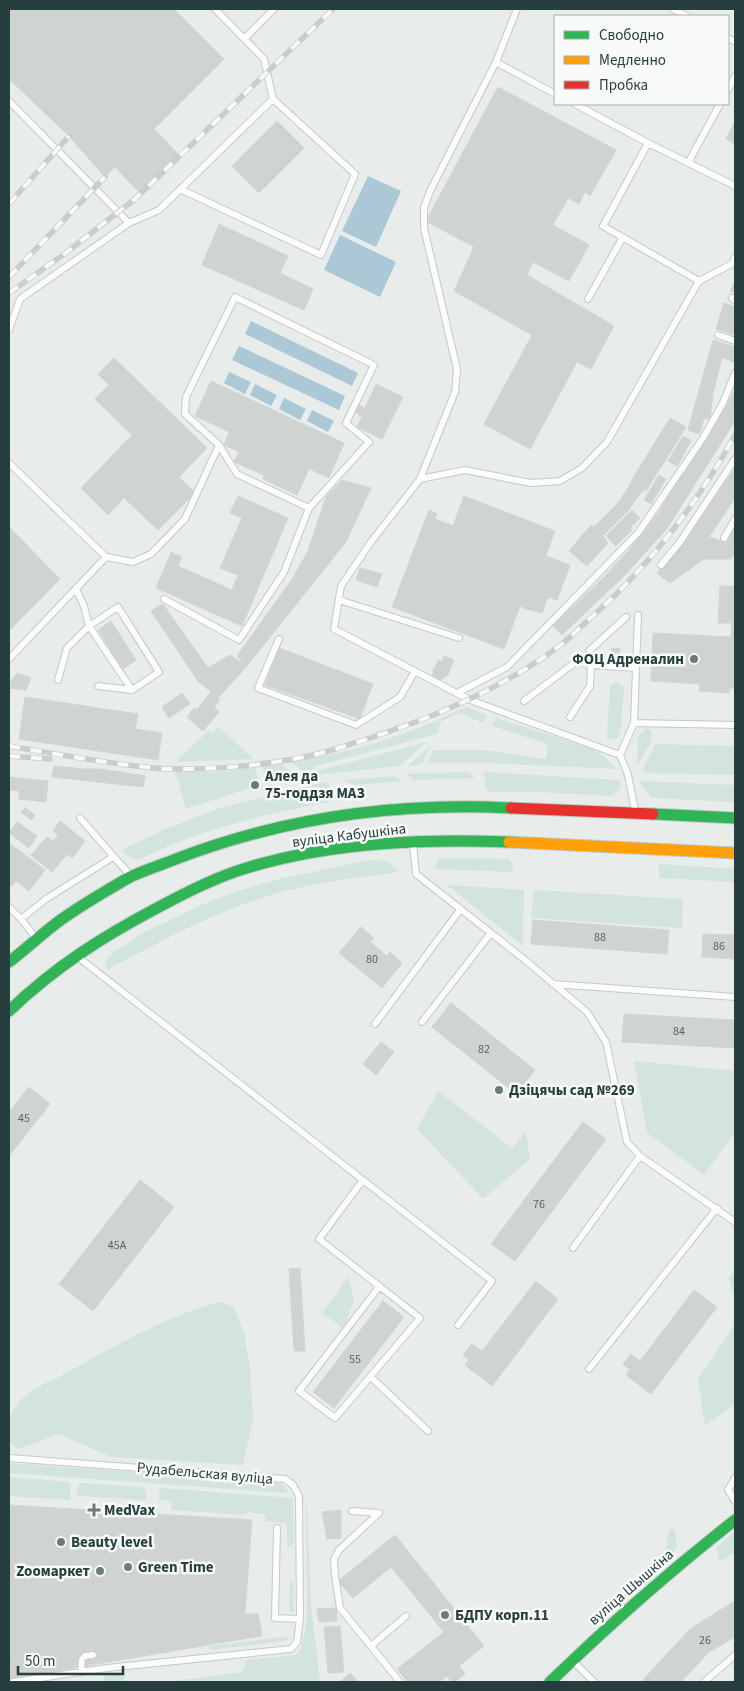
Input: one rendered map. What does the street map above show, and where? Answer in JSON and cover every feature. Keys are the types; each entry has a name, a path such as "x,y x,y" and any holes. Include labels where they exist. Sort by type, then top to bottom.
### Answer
{"main road":[{"name":"вуліца Кабушкіна","path":"9,962 62,920 131,877 276,828 339,815 403,809 476,806 735,818"},
{"name":"вуліца Кабушкіна","path":"9,1011 41,981 75,954 121,926 213,876 286,857 345,848 413,842 516,841 735,853"},
{"name":"вуліца Шышкіна","path":"550,1682 597,1636 714,1535 735,1520"}],"lane":[{"path":"180,189 321,255 355,174 272,99 264,59 215,9"},
{"path":"244,39 274,9"},
{"path":"517,9 496,62 430,191 424,208 424,228 428,251 456,369 455,392 420,479 366,549 341,586 334,629 470,700 620,755"},
{"path":"674,9 685,15"},
{"path":"496,62 554,93"},
{"path":"729,88 735,76"},
{"path":"9,330 20,299 129,223 159,210 272,99"},
{"path":"577,105 735,186"},
{"path":"688,163 719,105"},
{"path":"10,106 129,223"},
{"path":"648,142 603,226 699,281"},
{"path":"588,299 623,237"},
{"path":"420,479 465,470 531,483 560,481 582,468 607,442 699,281 732,264 735,257"},
{"path":"164,599 239,640 284,572 309,508 369,442 346,423 374,365 235,297 186,397 185,414 219,445 237,474 309,508"},
{"path":"718,335 735,341"},
{"path":"458,693 507,667 638,533 703,438 724,403 735,373"},
{"path":"9,463 106,557 133,562 152,554 185,519 219,445"},
{"path":"661,565 680,542 735,459"},
{"path":"724,538 735,519"},
{"path":"9,659 106,557"},
{"path":"76,589 84,606 89,626 132,690"},
{"path":"339,600 459,638"},
{"path":"58,680 67,648 89,626 118,607 159,672 132,690 98,686"},
{"path":"635,813 628,775 620,755 634,723 638,615"},
{"path":"570,718 590,686 591,665 589,652 626,617"},
{"path":"279,639 258,688 356,725 400,696 415,671"},
{"path":"524,701 577,661 591,665 635,668"},
{"path":"634,723 735,725"},
{"path":"80,818 131,877"},
{"path":"413,842 416,874 525,960 587,1012 606,1042 627,1142 640,1156 735,1222"},
{"path":"22,919 46,899 113,857"},
{"path":"9,907 22,919 36,939"},
{"path":"375,1024 460,910"},
{"path":"422,1022 490,934"},
{"path":"75,954 492,1281 458,1325"},
{"path":"552,984 735,996"},
{"path":"573,1248 640,1156"},
{"path":"363,1180 319,1240 420,1318 336,1418 299,1391 379,1287"},
{"path":"589,1369 717,1208"},
{"path":"371,1377 428,1431"},
{"name":"Рудабельская вуліца","path":"9,1458 285,1479 293,1485 299,1496 300,1619 297,1642 292,1649 81,1672"},
{"path":"735,1478 728,1490 735,1501"},
{"path":"352,1511 379,1513 339,1550 334,1559 340,1608 400,1682"},
{"path":"277,1528 275,1618 300,1619"},
{"path":"371,1646 406,1616"},
{"path":"13,1682 81,1672 82,1659 85,1656 93,1655"},
{"path":"704,1682 735,1655"},
{"path":"572,1660 594,1682"}],"shaded area":[{"path":"617,682 624,688 621,727 618,738 607,739 610,685"},
{"path":"466,707 487,715 483,723 459,713 441,721 437,734 316,766 313,770 304,772 291,762 344,751 387,739 421,727"},
{"path":"496,718 590,748 605,757 617,769 489,763 428,763 433,750 484,750 546,759 548,744 492,726"},
{"path":"218,727 254,759 176,762 209,730 212,733"},
{"path":"645,729 651,730 651,743 637,765 638,736"},
{"path":"427,742 399,766 316,775 317,771"},
{"path":"655,744 735,746 735,775 646,773 643,769"},
{"path":"431,745 422,764 407,767"},
{"path":"277,761 300,778 265,784 263,763"},
{"path":"255,767 259,785 186,809 174,770 214,772"},
{"path":"469,772 475,778 414,780 406,774"},
{"path":"483,772 620,780 620,789 611,796 538,792 490,792 486,788"},
{"path":"394,776 403,781 355,785 343,780"},
{"path":"639,781 735,785 735,802 652,798"},
{"path":"324,782 337,791 339,800 287,810 211,830 138,860 126,855 122,850 163,830 220,808"},
{"path":"443,858 509,859 512,863 513,872 434,869 438,861"},
{"path":"370,860 386,861 399,872 316,884 265,897 196,924 107,970 105,961 114,952 143,933 201,905 238,891 279,879"},
{"path":"659,864 735,869 735,882 659,878"},
{"path":"447,885 524,890 523,946"},
{"path":"534,890 683,899 682,928 531,918"},
{"path":"634,1061 735,1071 735,1132 704,1175 647,1133"},
{"path":"438,1091 512,1148 526,1132 530,1159 483,1199 417,1129"},
{"path":"735,1272 735,1298 728,1277"},
{"path":"348,1277 354,1299 344,1329 322,1313"},
{"path":"219,1302 234,1307 244,1333 250,1368 253,1418 243,1465 111,1457 59,1434 19,1449 10,1443 8,1430 10,1417 21,1400 30,1392 140,1333 199,1308"},
{"path":"735,1324 735,1404 705,1426 698,1379"},
{"path":"9,1463 276,1482 284,1486 289,1493 9,1473"},
{"path":"9,1477 69,1482 71,1485 70,1500 9,1496"},
{"path":"81,1483 143,1487 146,1492 146,1500 77,1496 77,1488"},
{"path":"306,1486 311,1604 320,1682 307,1682 305,1680 289,1682 167,1682 242,1672 247,1660 295,1655 301,1649 307,1609"},
{"path":"162,1488 293,1498 294,1543 287,1548 287,1523 266,1521 264,1514 248,1512 244,1515 171,1510 171,1501 159,1500 159,1492"},
{"path":"670,1529 675,1530 677,1546 670,1558 600,1621 598,1616 664,1555"},
{"path":"735,1532 735,1552 719,1562 717,1548"},
{"path":"290,1582 293,1582 293,1613 289,1611"},
{"path":"284,1637 288,1639 285,1641 209,1650 209,1646"},
{"path":"108,1673 125,1676 123,1682 106,1681 104,1676"}],"water":[{"path":"368,176 401,191 376,247 342,231"},
{"path":"340,235 396,262 380,297 324,270"},
{"path":"251,321 358,373 352,386 245,334"},
{"path":"239,346 345,396 339,410 232,360"},
{"path":"229,372 251,382 245,394 224,383"},
{"path":"255,384 277,395 271,406 250,395"},
{"path":"284,398 306,409 300,420 279,409"},
{"path":"312,410 334,421 328,432 307,421"}],"building":[{"path":"9,9 174,9 224,59 154,129 179,155 140,193 115,167 105,177 69,136 9,79"},
{"path":"498,87 616,150 590,196 585,192 579,204 568,198 553,225 589,245 569,281 533,262 527,275 614,326 591,369 577,362 530,449 484,424 532,335 454,291 474,247 426,221"},
{"path":"277,121 304,148 259,193 232,166"},
{"path":"735,121 735,144 726,139"},
{"path":"219,224 288,256 280,273 313,289 304,310 202,265"},
{"path":"735,282 735,293 730,291"},
{"path":"724,303 735,307 735,335 716,329"},
{"path":"713,340 735,347 735,363 722,358 713,393 710,419 704,419 699,434 688,430"},
{"path":"114,358 207,448 179,477 195,493 158,530 124,498 108,515 81,488 132,435 95,399 109,385 98,374"},
{"path":"211,381 344,443 329,478 195,416"},
{"path":"376,384 403,397 382,439 357,427 362,417 355,412 358,404 365,408"},
{"path":"735,389 735,421 666,530 624,576 562,635 553,626 630,549 659,512 687,466 711,433"},
{"path":"670,418 686,427 646,491 643,490 627,512 603,536 608,543 587,566 569,551 591,525 594,527 618,503"},
{"path":"229,432 309,469 297,495 263,479 264,475 234,462 239,452 224,445"},
{"path":"683,436 691,441 677,466 668,461"},
{"path":"735,468 735,498 709,537 704,559 670,583 657,573 683,544"},
{"path":"659,475 666,479 651,504 644,500"},
{"path":"342,480 371,488 346,542 247,666 237,656 293,578 308,551 326,497"},
{"path":"238,496 288,518 242,626 156,588 171,552 182,557 178,566 232,590 238,575 220,568 242,518 230,513"},
{"path":"464,496 555,531 526,609 520,606 504,649 392,607 429,510 437,514 435,519 453,526"},
{"path":"632,510 640,518 630,528 632,530 616,546 606,536"},
{"path":"9,527 60,579 9,631"},
{"path":"735,528 735,552 731,559 704,559 709,537 726,543"},
{"path":"546,556 570,565 557,600 548,597 542,613 526,609"},
{"path":"360,568 382,574 377,587 356,580"},
{"name":"ФОЦ Адреналин","path":"720,586 735,586 735,688 729,688 729,693 699,691 700,684 651,681 653,633 731,637 732,623 718,623"},
{"path":"163,604 208,668 230,655 247,666 218,698 198,681 151,611"},
{"path":"111,621 136,660 123,669 98,630"},
{"path":"279,648 373,684 360,719 265,685"},
{"path":"612,648 620,648 620,658 611,658"},
{"path":"444,656 454,660 448,675 439,681 433,676 433,670 439,660 442,662"},
{"path":"17,673 31,678 26,690 9,688 9,684"},
{"path":"211,692 220,700 214,707 219,712 203,731 187,717 194,708 197,709"},
{"path":"182,693 190,704 169,718 162,707"},
{"path":"25,697 138,714 135,729 162,733 158,760 19,739"},
{"path":"54,766 100,769 145,776 143,787 52,777"},
{"path":"9,777 48,781 46,802 19,799 19,791 9,790"},
{"path":"25,808 35,815 31,820 21,812"},
{"path":"60,821 85,841 72,858 67,854 52,872 31,855 47,837 53,841 58,835 53,831"},
{"path":"17,822 37,836 29,848 9,833"},
{"path":"9,843 45,870 29,891 16,881 12,886 9,884"},
{"path":"533,920 669,930 667,954 531,944"},
{"path":"361,927 374,938 370,942 387,956 390,952 402,963 382,988 339,953"},
{"path":"703,934 735,935 735,959 702,957"},
{"path":"451,1003 535,1070 516,1094 432,1027"},
{"path":"624,1014 735,1020 735,1048 622,1042"},
{"path":"381,1042 394,1052 376,1075 363,1064"},
{"path":"29,1087 50,1104 9,1156 9,1112"},
{"path":"583,1122 606,1139 515,1261 491,1244"},
{"path":"140,1180 174,1207 93,1311 59,1284"},
{"path":"300,1268 305,1351 294,1351 289,1269"},
{"path":"536,1281 558,1299 492,1386 465,1365 469,1360 463,1355 472,1344 482,1351"},
{"path":"694,1290 717,1307 651,1394 626,1375 630,1370 623,1364 631,1354 640,1361"},
{"path":"383,1301 404,1317 334,1408 313,1392"},
{"name":"Green Time","path":"9,1505 252,1520 244,1624 107,1644 9,1661"},
{"path":"341,1510 341,1538 327,1539 322,1512"},
{"name":"БДПУ корп.11","path":"395,1535 484,1646 459,1666 465,1674 455,1682 452,1682 447,1676 439,1682 408,1682 397,1669 444,1632 391,1567 353,1598 338,1581"},
{"path":"735,1601 735,1637 709,1652 681,1682 641,1682 690,1629"},
{"path":"336,1608 337,1621 319,1622 317,1609"},
{"path":"244,1614 258,1614 262,1636 243,1639"},
{"path":"244,1624 243,1639 9,1679 9,1661 107,1644"},
{"path":"340,1626 344,1672 328,1673 324,1627"},
{"path":"350,1673 358,1681 341,1681"}],"railway":[{"path":"9,293 63,255 135,199 333,9"},
{"path":"9,204 69,136"},
{"path":"9,277 105,177"},
{"path":"9,746 104,762 166,769 230,767 314,755 362,741 450,708 504,682 538,661 566,640 608,602 669,535 704,487 735,435"},
{"path":"9,756 50,759"}],"traffic: fast":[{"path":"9,962 62,919 130,877 216,845 299,823 341,816 426,808 511,808"},
{"path":"653,814 735,818"},
{"path":"9,1011 44,980 98,942 180,896 238,871 282,859 346,847 411,842 509,842"},
{"path":"550,1682 640,1599 735,1520"}],"traffic: slow":[{"path":"509,842 735,853"}],"traffic: jam":[{"path":"511,808 653,814"}],"place":[{"name":"ФОЦ Адреналин","path":"694,659"},
{"name":"Алея да 75-годдзя МАЗ","path":"255,785"},
{"name":"Дзіцячы сад №269","path":"499,1090"},
{"name":"MedVax","path":"94,1510"},
{"name":"Beauty level","path":"61,1542"},
{"name":"Green Time","path":"128,1567"},
{"name":"Zooмаркет","path":"100,1571"},
{"name":"БДПУ корп.11","path":"445,1615"}]}
